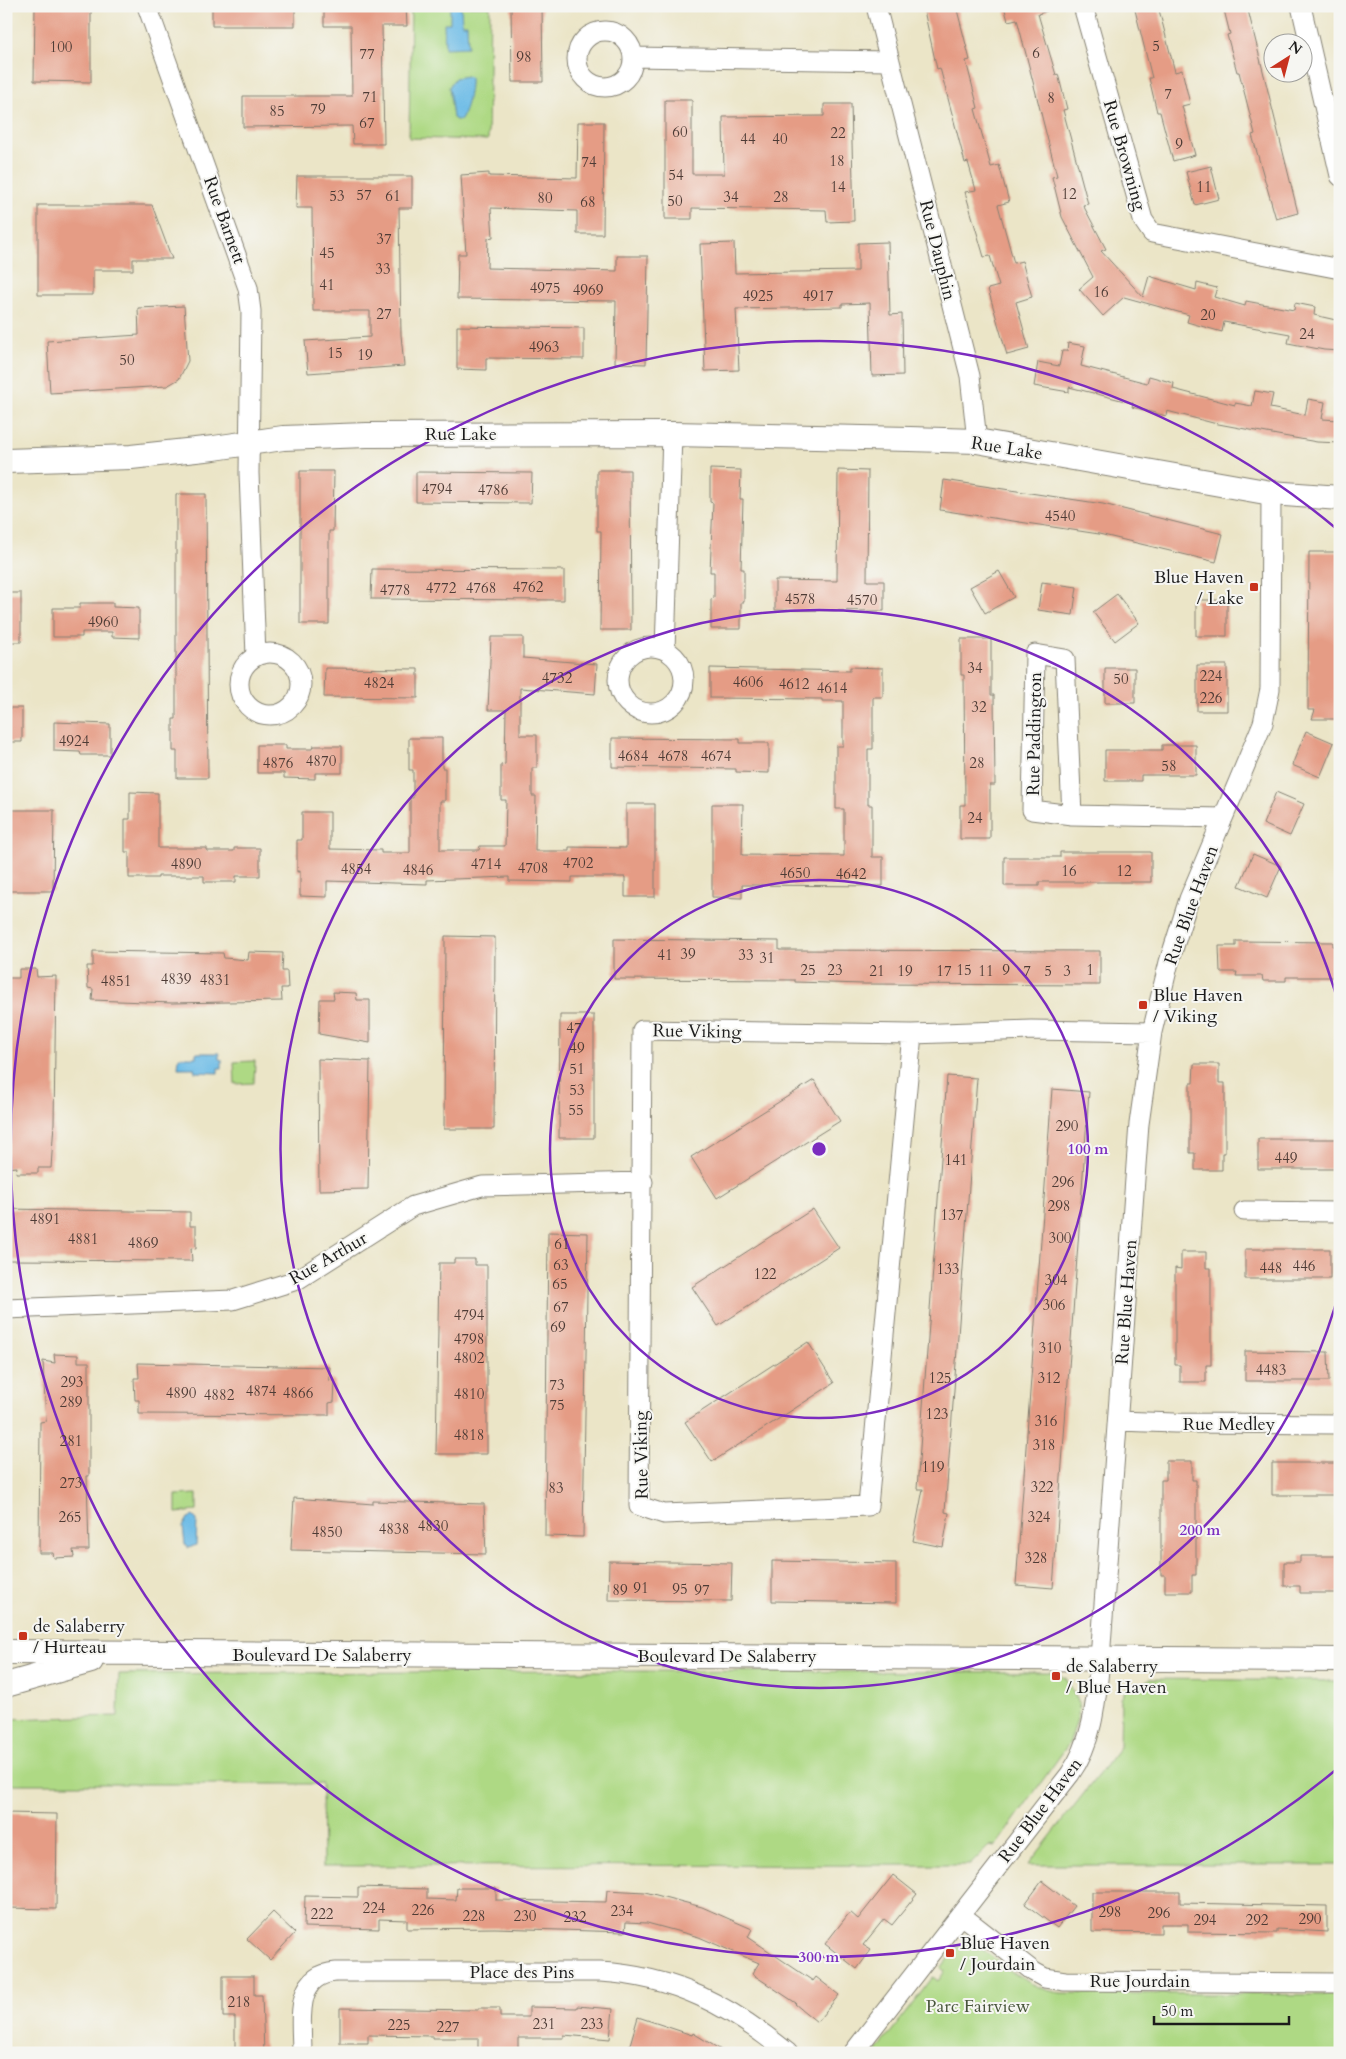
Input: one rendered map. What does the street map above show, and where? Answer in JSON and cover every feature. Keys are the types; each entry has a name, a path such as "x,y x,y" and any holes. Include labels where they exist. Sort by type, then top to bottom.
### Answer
{"street":[{"name":"Rue Barnett","path":"147,6 248,288 250,311 250,443"},
{"name":"Rue Dauphin","path":"876,6 970,376 977,441"},
{"name":"Rue Browning","path":"1083,6 1143,220 1152,233 1340,269"},
{"path":"1301,6 1340,176"},
{"path":"633,57 890,61"},
{"name":"Rue Lake","path":"6,461 124,457 307,437 386,435 672,434 977,441 1271,493 1340,498"},
{"path":"665,650 672,434"},
{"path":"250,443 249,473 256,656"},
{"name":"Rue Blue Haven","path":"854,2053 1079,1760 1092,1725 1100,1659 1139,1124 1152,1032 1169,962 1189,899 1262,723 1270,689 1271,493"},
{"name":"Rue Paddington","path":"1072,815 1065,660 1035,654 1032,810 1072,815 1223,818"},
{"name":"Rue Viking","path":"912,1034 868,1506 664,1514 639,1506 643,1182 642,1030 912,1034 1031,1030 1152,1032"},
{"name":"Rue Arthur","path":"6,1309 232,1300 297,1280 413,1206 422,1203 482,1186 643,1182"},
{"path":"1244,1211 1340,1212"},
{"name":"Rue Medley","path":"1118,1421 1175,1424 1340,1424"},
{"name":"Boulevard De Salaberry","path":"6,1652 1340,1660"},
{"name":"Boulevard De Salaberry","path":"6,1685 114,1654"},
{"name":"Rue Jourdain","path":"961,1915 1027,1968 1044,1978 1065,1981 1340,1983"},
{"name":"Place des Pins","path":"302,2053 302,2006 307,1987 317,1977 336,1972 585,1972 640,1976 695,1992 714,2001 745,2020 788,2053"}],"green space":[{"path":"411,6 490,6 488,140 409,138"},
{"path":"255,1061 254,1083 235,1084 234,1062"},
{"path":"197,1494 197,1511 176,1513 176,1495"},
{"path":"581,1671 1055,1672 1066,1679 1079,1704 1078,1716 1070,1742 995,1847 989,1846 970,1865 323,1866 322,1784 6,1784 6,1719 118,1716 119,1674"},
{"path":"1149,1679 1340,1681 1340,1865 1028,1865 1120,1747 1121,1698 1129,1685 1143,1683"},
{"name":"Parc Fairview","path":"971,1945 979,1950 981,1948 1028,1982 1060,1993 1340,1995 1340,2053 875,2053 933,1977 938,1981 945,1971 941,1968 956,1948"}],"water":[{"path":"450,6 461,6 462,24 467,24 468,47 445,48 444,23 450,23"},
{"path":"467,76 470,78 470,82 466,106 460,120 456,120 453,118 449,87 455,78"},
{"path":"196,1053 219,1053 219,1059 222,1060 222,1068 218,1068 218,1073 195,1072 194,1068 178,1068 179,1057 196,1057"},
{"path":"193,1516 197,1520 196,1545 189,1548 185,1545 183,1527 188,1518"}],"building":[{"path":"35,6 91,7 91,82 34,81"},
{"path":"212,6 295,6 295,26 212,26"},
{"path":"324,6 406,6 407,26 382,26 384,144 353,144 352,126 243,127 243,96 352,96 351,26 324,26"},
{"path":"511,6 542,6 543,82 512,82"},
{"path":"923,6 956,6 970,60 966,61 978,108 975,109 991,167 999,165 1009,202 998,205 1014,263 1022,261 1032,297 1016,302 1029,349 1007,355 988,289 999,286 990,256 984,257 965,192 976,190 968,162 965,163 940,68 937,69"},
{"path":"1004,6 1046,6 1047,11 1038,14 1056,75 1058,74 1067,109 1063,110 1088,204 1083,205 1106,249 1101,251 1143,297 1149,276 1196,290 1197,283 1217,288 1214,297 1245,306 1246,301 1294,310 1295,303 1315,307 1314,315 1340,321 1340,351 1288,343 1290,334 1224,322 1222,332 1187,322 1189,315 1124,297 1103,316 1079,289 1093,277 1062,217 1052,177 1057,176 1017,19 1008,21"},
{"path":"1134,6 1158,6 1175,72 1182,70 1190,104 1182,106 1195,155 1173,161 1160,112 1157,112 1149,78 1152,78"},
{"path":"1223,6 1247,6 1264,75 1264,82 1266,82 1298,213 1276,219 1252,135 1255,134 1239,72 1237,72 1227,35 1230,34"},
{"path":"665,100 692,100 692,174 724,174 723,117 824,116 824,104 851,104 854,221 827,222 826,210 692,208 692,219 665,219"},
{"path":"578,122 604,122 603,234 577,234 577,211 491,208 493,237 488,238 487,268 617,271 617,256 648,256 646,364 615,363 616,301 457,299 458,254 466,254 461,175 489,173 489,176 577,178"},
{"path":"1211,166 1219,199 1195,205 1186,172"},
{"path":"297,176 412,176 412,208 399,208 401,335 404,366 308,373 305,341 370,337 370,311 313,311 312,208 296,208"},
{"path":"38,205 152,205 172,259 133,259 133,270 93,270 93,295 38,295"},
{"path":"888,242 890,315 902,314 903,375 872,376 870,303 842,304 842,307 736,309 739,370 705,371 700,244 734,243 735,273 858,271 858,243"},
{"path":"184,306 188,361 179,379 167,386 50,393 47,341 139,335 138,308"},
{"path":"457,326 584,328 584,359 486,358 486,370 457,369"},
{"path":"1068,343 1085,346 1081,366 1147,383 1149,376 1174,383 1173,389 1235,405 1235,403 1252,406 1255,391 1273,394 1270,408 1305,415 1308,399 1325,402 1322,419 1340,420 1340,443 1317,442 1283,436 1213,423 1167,411 1166,416 1132,407 1133,403 1069,387 1069,392 1034,386 1038,362 1059,366 1062,351 1067,351"},
{"path":"710,469 741,470 740,499 743,499 741,569 744,569 744,602 741,602 741,629 711,629 711,599 714,598 714,572 710,572 713,503 710,502"},
{"path":"597,470 630,470 631,630 600,630 601,531 597,531"},
{"path":"838,470 868,471 867,581 884,581 884,611 775,610 775,580 837,581"},
{"path":"300,471 334,471 333,531 329,531 329,624 300,624"},
{"path":"416,472 532,473 531,503 416,502"},
{"path":"944,480 1103,504 1223,534 1216,562 1099,534 940,510"},
{"path":"176,494 206,494 208,778 177,778 177,751 173,751 173,719 176,719"},
{"path":"1309,552 1340,552 1338,675 1340,675 1340,719 1312,719 1315,710 1308,710"},
{"path":"372,569 564,570 564,600 371,599"},
{"path":"999,571 1014,597 985,613 970,587"},
{"path":"1042,582 1077,587 1073,615 1038,610"},
{"path":"6,593 21,593 21,642 6,642"},
{"path":"1117,594 1139,623 1115,641 1093,612"},
{"path":"1196,600 1227,600 1227,636 1196,636"},
{"path":"80,603 113,603 113,607 139,608 139,638 112,637 112,632 82,632 82,637 53,637 53,608 80,608"},
{"path":"491,637 523,637 523,658 597,664 595,694 520,688 520,735 537,735 537,768 532,768 532,796 536,796 535,851 569,851 569,847 626,848 626,804 655,804 655,897 625,897 625,877 572,877 572,882 509,881 509,877 427,880 427,884 327,881 327,897 300,896 300,871 297,872 297,840 302,840 302,812 330,812 330,849 381,850 381,853 410,853 410,798 413,798 413,770 409,770 409,738 442,738 442,768 445,768 445,801 440,801 440,850 479,850 480,846 505,846 506,800 501,800 501,765 505,764 506,710 488,710"},
{"path":"961,639 991,639 991,695 994,695 995,785 990,785 990,839 960,839 960,805 965,805 964,675 961,675"},
{"path":"1197,665 1227,665 1227,711 1197,711"},
{"path":"850,667 883,668 883,697 873,697 873,749 868,749 868,805 872,805 872,857 883,857 883,886 742,885 742,898 712,897 712,804 743,804 742,855 844,856 844,809 836,809 836,746 843,746 843,701 822,701 822,699 710,698 710,668 850,671"},
{"path":"325,668 418,669 418,698 324,697"},
{"path":"1105,668 1135,668 1135,703 1105,703"},
{"path":"6,708 22,708 22,742 6,742"},
{"path":"54,722 110,724 110,755 81,755 80,752 54,751"},
{"path":"1306,731 1334,743 1320,777 1292,765"},
{"path":"612,738 740,739 740,743 769,743 769,773 736,772 736,769 612,767"},
{"path":"257,745 286,745 286,749 312,749 313,746 342,746 342,773 315,773 315,779 284,778 284,773 257,773"},
{"path":"1162,745 1196,745 1196,775 1141,775 1141,781 1105,781 1105,750 1162,750"},
{"path":"130,792 158,793 158,848 207,848 207,851 234,851 234,848 260,848 260,876 236,876 236,882 204,882 204,876 129,878 129,852 125,852 125,819 130,819"},
{"path":"1276,792 1304,804 1290,836 1263,824"},
{"path":"6,810 54,810 53,891 6,891"},
{"path":"1060,852 1151,852 1151,882 1039,882 1039,886 1004,886 1004,857 1060,857"},
{"path":"1253,854 1281,866 1267,898 1239,886"},
{"path":"445,936 495,937 494,1129 444,1129"},
{"path":"614,939 779,941 779,950 1100,951 1100,985 864,984 795,982 795,980 614,979"},
{"path":"1236,941 1333,942 1333,946 1340,946 1340,971 1333,971 1333,977 1286,977 1286,981 1263,981 1262,976 1236,976 1237,972 1220,972 1219,946 1236,946"},
{"path":"93,951 223,953 224,958 248,960 249,952 283,953 282,971 287,971 288,988 281,988 282,1001 172,1003 92,1000 93,989 88,988 87,966 93,966"},
{"path":"19,969 36,969 37,977 56,976 54,1123 51,1168 38,1168 38,1173 16,1173 17,1167 6,1168 6,978 19,978"},
{"path":"333,992 356,993 357,1000 370,1000 370,1043 319,1034 320,999 334,999"},
{"path":"560,1015 594,1015 594,1138 559,1138"},
{"path":"318,1059 370,1061 368,1189 319,1190"},
{"path":"1194,1064 1219,1064 1219,1083 1225,1083 1225,1153 1222,1153 1222,1170 1195,1170 1195,1153 1190,1153 1190,1083 1193,1083"},
{"path":"947,1076 977,1078 945,1512 949,1513 943,1547 913,1541 923,1489 917,1489"},
{"path":"814,1080 840,1121 717,1198 691,1157"},
{"path":"1052,1089 1089,1092 1053,1588 1016,1585"},
{"path":"1258,1139 1340,1139 1340,1169 1258,1169"},
{"path":"6,1209 190,1212 190,1226 196,1226 196,1249 191,1248 192,1261 6,1260"},
{"path":"813,1209 839,1248 718,1326 692,1287"},
{"path":"548,1232 588,1233 583,1537 545,1536"},
{"path":"1245,1249 1330,1249 1330,1279 1245,1279"},
{"path":"1181,1252 1206,1252 1206,1268 1211,1268 1211,1365 1206,1365 1206,1382 1180,1382 1180,1365 1175,1365 1175,1268 1181,1269"},
{"path":"454,1259 475,1259 475,1265 487,1265 487,1454 436,1454 439,1263 454,1263"},
{"path":"808,1342 834,1383 712,1462 685,1422"},
{"path":"1245,1351 1328,1352 1329,1381 1245,1381"},
{"path":"54,1354 78,1355 78,1362 89,1362 89,1476 87,1476 89,1550 73,1550 74,1557 54,1558 53,1553 39,1553 40,1422 46,1421 43,1361 55,1363"},
{"path":"138,1363 330,1367 329,1380 335,1381 334,1402 329,1403 329,1415 139,1414 139,1400 135,1400 134,1378 139,1378"},
{"path":"1166,1461 1192,1461 1192,1480 1196,1480 1196,1575 1192,1575 1192,1592 1165,1592 1165,1575 1161,1575 1161,1480 1166,1480"},
{"path":"1272,1463 1340,1463 1340,1495 1272,1495"},
{"path":"294,1498 373,1504 373,1501 484,1504 486,1554 291,1550"},
{"path":"1300,1556 1340,1556 1340,1593 1300,1593 1300,1586 1284,1586 1284,1562 1300,1562"},
{"path":"609,1561 732,1563 731,1601 608,1600"},
{"path":"772,1561 896,1563 896,1603 772,1601"},
{"path":"6,1813 57,1814 56,1909 6,1908"},
{"path":"893,1875 917,1894 892,1925 884,1919 863,1945 871,1950 857,1969 825,1944 850,1912 858,1919"},
{"path":"1042,1881 1074,1906 1057,1928 1025,1904"},
{"path":"358,1887 427,1889 427,1899 456,1900 457,1888 496,1888 496,1900 606,1902 607,1890 645,1892 702,1907 752,1929 748,1937 813,1981 816,1977 839,1995 817,2022 796,2003 752,1974 759,1963 699,1937 647,1923 626,1922 625,1932 495,1928 407,1929 407,1920 379,1919 379,1929 304,1927 305,1896 358,1897"},
{"path":"1092,1892 1180,1892 1180,1903 1327,1906 1327,1932 1277,1929 1277,1933 1188,1932 1188,1924 1161,1924 1161,1933 1092,1932"},
{"path":"273,1912 295,1933 270,1960 247,1939"},
{"path":"223,1976 254,1976 254,1995 262,1995 264,2053 235,2053 235,2017 223,2017"},
{"path":"577,2006 613,2009 610,2039 564,2035 564,2038 518,2038 518,2051 478,2050 478,2038 368,2035 368,2043 340,2043 340,2008 478,2010 478,2008 500,2008 500,2017 529,2017 529,2007 577,2008"},
{"path":"638,2017 692,2035 693,2033 726,2053 642,2053 629,2048"}],"place":[{"name":"Blue Haven / Lake","path":"1254,587"},
{"name":"Blue Haven / Viking","path":"1143,1005"},
{"name":"de Salaberry / Hurteau","path":"23,1636"},
{"name":"de Salaberry / Blue Haven","path":"1056,1676"},
{"name":"Blue Haven / Jourdain","path":"950,1953"}]}
